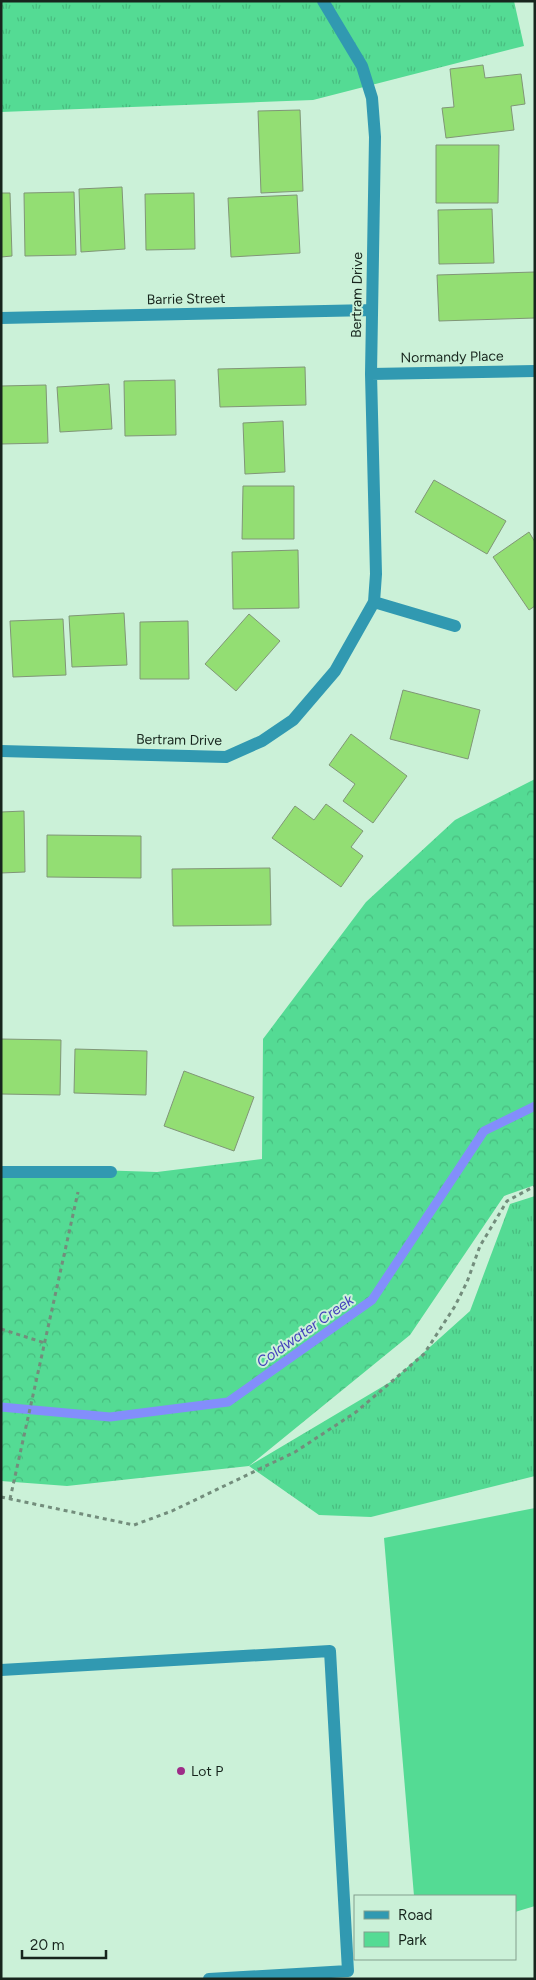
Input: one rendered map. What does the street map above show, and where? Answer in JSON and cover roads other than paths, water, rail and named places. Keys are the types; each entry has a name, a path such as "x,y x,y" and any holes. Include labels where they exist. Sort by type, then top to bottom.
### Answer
{"street":[{"name":"Bertram Drive","path":"1,751 226,757 262,741 293,720 335,671 374,602 376,574 371,374 374,136 372,98 362,66 322,1"},
{"name":"Barrie Street","path":"1,318 372,310"},
{"name":"Normandy Place","path":"371,374 535,371"},
{"path":"374,602 455,626"},
{"path":"1,1172 111,1172"},
{"path":"1,1670 330,1652 348,1971 209,1979"}],"waterway":[{"name":"Coldwater Creek","path":"1,1407 110,1417 228,1402 372,1300 484,1131 535,1106"}],"place":[{"name":"Lot P","path":"181,1771"}]}
